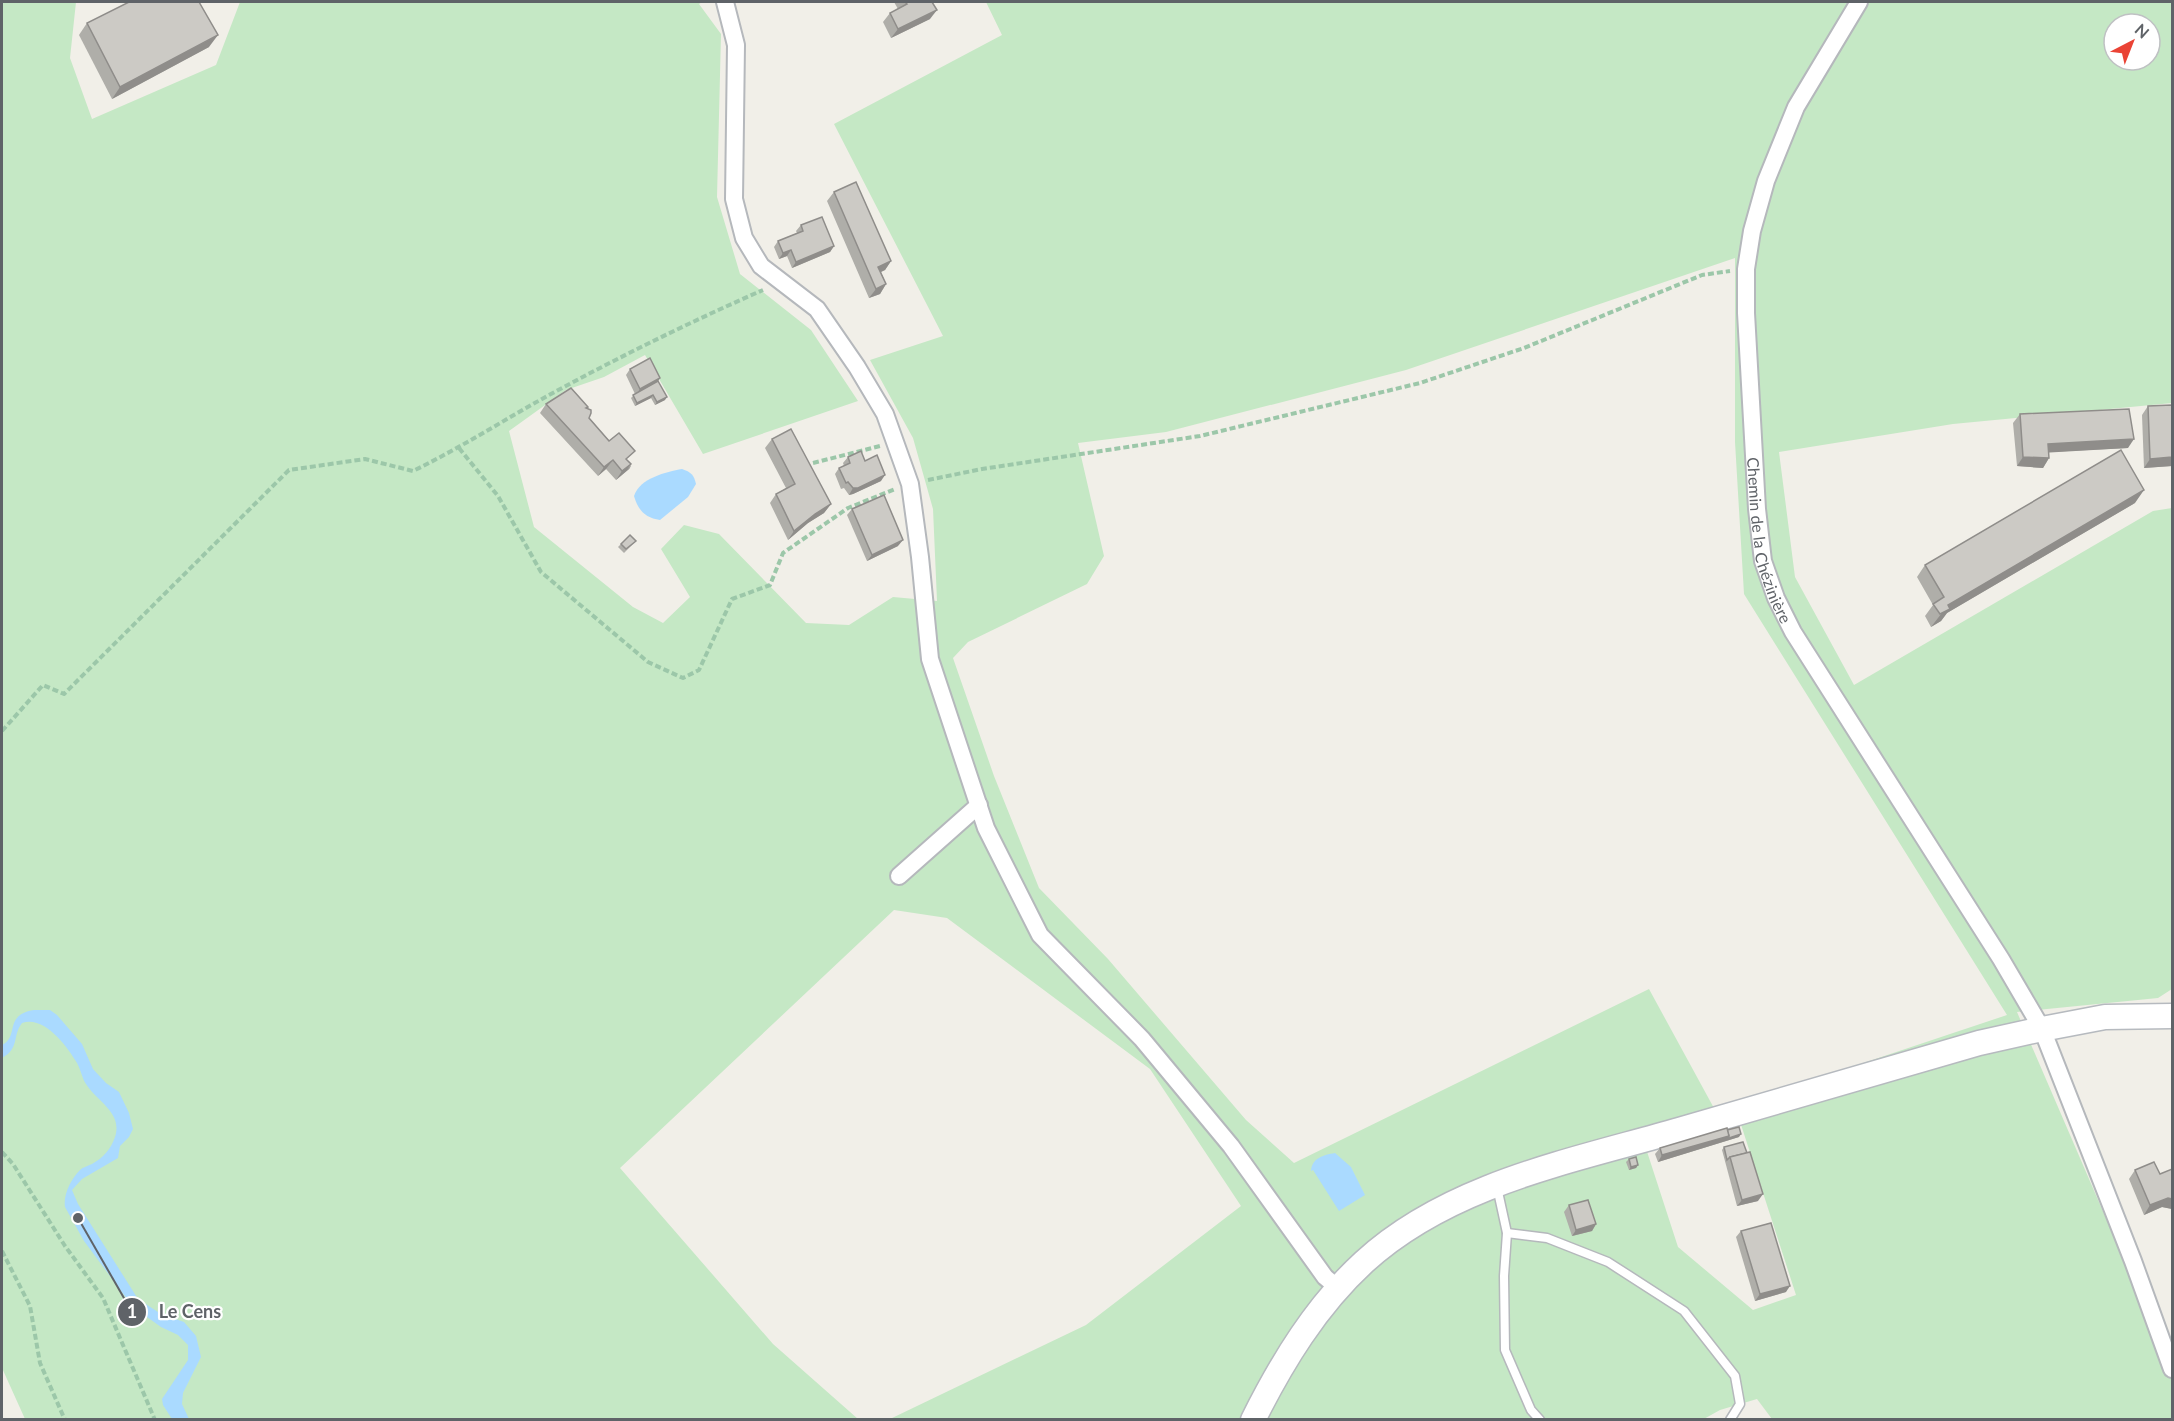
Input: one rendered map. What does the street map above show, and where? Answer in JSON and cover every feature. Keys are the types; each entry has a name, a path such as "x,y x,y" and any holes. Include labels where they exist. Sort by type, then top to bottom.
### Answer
{"street":[{"path":"726,2 736,45 734,199 744,238 761,266 817,309 857,366 885,414 910,484 930,659 986,828 1040,935 1142,1039 1231,1146 1325,1276 1338,1288"},
{"name":"Chemin de la Chézinière","path":"1859,2 1796,106 1766,181 1752,231 1746,269 1746,313 1757,509 1763,561 1776,598 1793,632 1995,949 2042,1029 2133,1261 2172,1369"},
{"path":"899,876 979,805"},
{"path":"1252,1419 1303,1331 1338,1288 1366,1260 1430,1214 1497,1185 1569,1161 1979,1043 2105,1017 2172,1016"}],"lane":[{"path":"1497,1185 1507,1233 1504,1275 1505,1350 1531,1410 1540,1419"},
{"path":"1507,1233 1547,1238 1608,1262 1684,1311 1735,1376 1740,1404 1730,1419"}],"path":[{"path":"459,448 498,496 541,572 648,662 683,678 699,670 732,599 771,585 783,553 848,508 886,491 982,469 1200,436 1420,383 1524,348 1702,275 1746,269"},
{"path":"2,731 43,685 64,694 289,470 365,459 413,471 459,448 549,395 681,326 781,283"},
{"path":"813,463 895,442"},
{"path":"2,1152 13,1164 65,1246 103,1298 155,1419"},
{"path":"2,1251 30,1306 40,1363 65,1419"}],"green space":[{"path":"2,2 76,2 70,58 92,119 216,65 240,2 702,2 699,4 721,34 717,197 740,274 811,330 858,401 703,454 645,355 604,377 566,390 509,431 534,527 633,607 663,623 690,597 661,549 684,525 719,534 806,623 849,625 893,597 937,601 933,509 913,438 870,360 943,336 834,124 1002,35 986,2 2172,2 2172,403 1953,424 1779,452 1795,577 1854,685 2153,511 2172,508 2172,989 2158,998 2017,1012 2108,1223 2159,1352 2172,1349 2172,1419 1772,1419 1757,1399 1720,1410 1702,1420 890,1419 1086,1325 1241,1206 1150,1069 947,918 894,910 620,1168 773,1344 858,1419 25,1419 2,1368","holes":["1735,258 1735,442 1744,594 2007,1015 1735,1106 1796,1295 1753,1310 1678,1247 1640,1130 1715,1110 1649,989 1294,1163 1246,1120 1108,959 1039,888 994,776 953,658 968,642 1087,584 1104,556 1078,443 1166,432 1406,370"]}],"water":[{"path":"682,469 692,474 696,484 688,497 660,520 643,512 634,496 637,490 654,477"},
{"path":"34,1010 50,1010 57,1015 82,1044 93,1069 106,1083 119,1092 129,1113 133,1129 120,1146 118,1158 82,1179 72,1190 78,1204 138,1299 161,1314 184,1322 196,1336 201,1357 183,1393 182,1404 189,1419 172,1419 162,1399 188,1360 188,1345 178,1335 161,1327 133,1307 84,1241 65,1207 66,1192 71,1182 83,1168 100,1159 111,1145 117,1128 112,1114 86,1084 77,1063 67,1048 54,1034 38,1023 22,1023 14,1046 2,1058 2,1045 10,1036 18,1016"},
{"path":"1335,1153 1351,1167 1365,1195 1339,1211 1313,1170 1311,1171 1316,1160"}],"building":[{"path":"129,2 199,2 218,35 120,87 87,23"},
{"path":"905,2 932,2 937,10 898,29 890,13 907,4"},
{"path":"856,182 891,261 878,267 886,284 876,289 834,192"},
{"path":"822,217 834,246 796,262 791,250 783,253 778,241 803,231 801,225"},
{"path":"650,358 660,378 640,389 630,369"},
{"path":"658,381 667,397 657,402 653,395 637,403 633,395"},
{"path":"571,388 588,407 586,408 591,410 589,418 609,441 619,433 635,451 626,459 631,464 622,471 613,460 604,467 546,404"},
{"path":"2172,405 2172,457 2150,459 2148,406"},
{"path":"2129,409 2134,439 2048,444 2049,458 2023,457 2020,414"},
{"path":"791,429 831,504 794,531 776,494 795,484 772,439"},
{"path":"2121,450 2144,490 1948,605 1950,609 1940,614 1933,604 1944,597 1925,565"},
{"path":"861,451 865,461 877,455 885,475 858,488 853,488 848,482 846,483 839,468 850,463 848,457"},
{"path":"884,495 903,540 872,555 852,509"},
{"path":"630,535 636,541 626,549 621,544"},
{"path":"1739,1127 1741,1134 1726,1139 1729,1136 1727,1130"},
{"path":"1727,1128 1729,1136 1662,1155 1660,1148"},
{"path":"1743,1142 1747,1153 1730,1157 1727,1160 1724,1147"},
{"path":"1750,1152 1763,1194 1742,1200 1730,1157"},
{"path":"1636,1157 1638,1165 1631,1167 1629,1159"},
{"path":"2154,1162 2160,1174 2172,1169 2172,1199 2168,1198 2150,1205 2135,1170"},
{"path":"1588,1200 1596,1224 1576,1230 1569,1205"},
{"path":"1771,1223 1790,1286 1760,1294 1741,1231"}],"place":[{"name":"Le Cens","path":"78,1218"}]}
